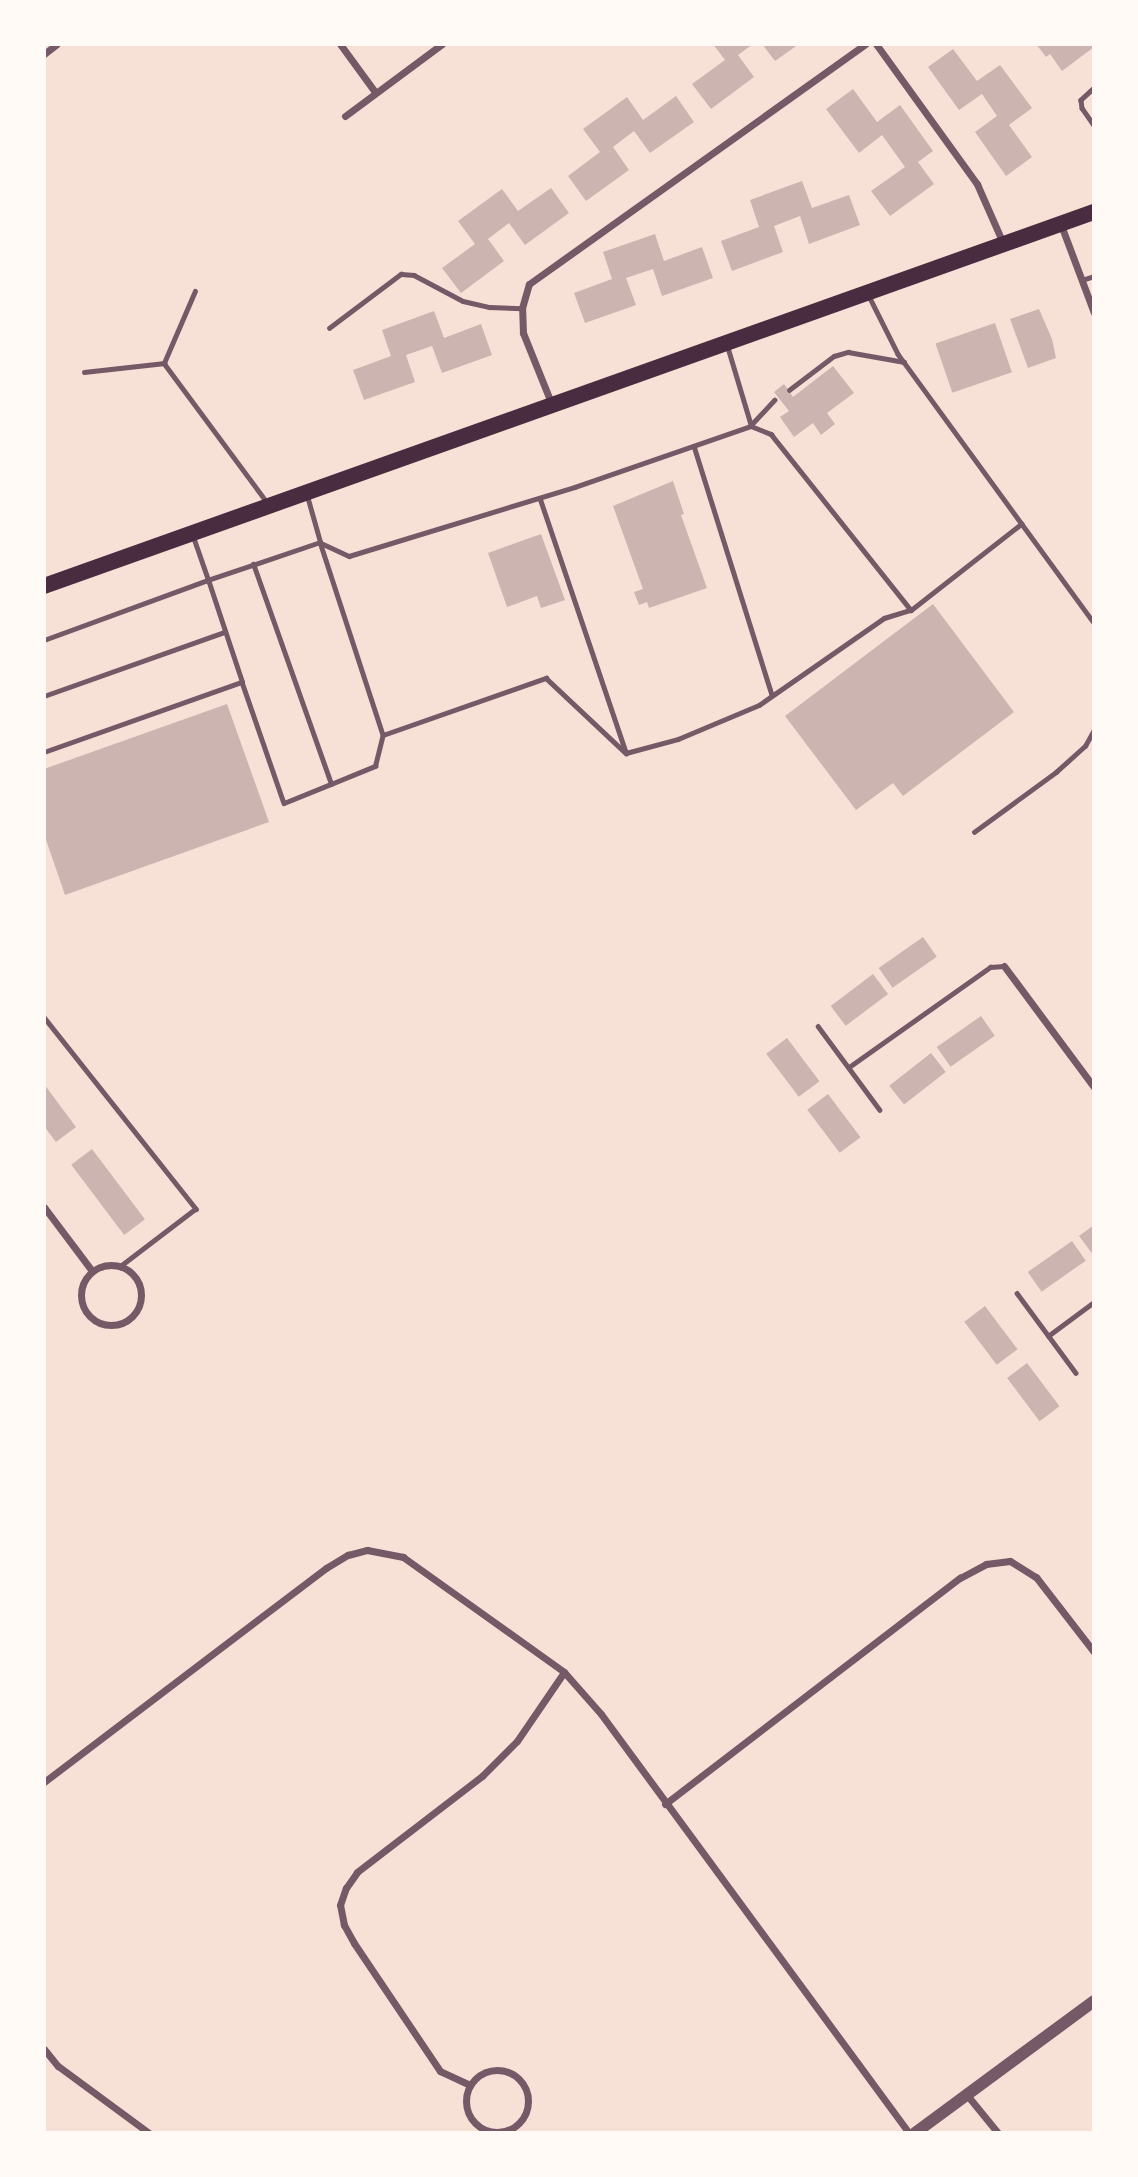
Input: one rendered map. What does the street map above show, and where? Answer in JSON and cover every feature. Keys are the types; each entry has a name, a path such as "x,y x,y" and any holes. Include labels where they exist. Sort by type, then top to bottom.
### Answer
{"main road":[{"path":"44,586 869,295 1094,212"}],"street":[{"path":"44,54 57,44"},
{"path":"340,44 375,92"},
{"path":"345,116 442,44"},
{"path":"552,405 523,333 522,308 530,284 865,44"},
{"path":"876,44 977,184 1003,244"},
{"path":"1060,223 1094,313"},
{"path":"1004,966 1094,1087"},
{"path":"44,1207 92,1271"},
{"path":"101,1266 120,1267 137,1280 140,1299 131,1317 113,1325 95,1321 83,1306 82,1287 92,1271 101,1266"},
{"path":"44,1782 326,1568 348,1555 367,1550 403,1558 420,1567 564,1672 601,1714 909,2133"},
{"path":"665,1804 960,1578 986,1564 1010,1561 1036,1577 1094,1652"},
{"path":"470,2085 440,2071 354,1943 344,1925 341,1905 346,1888 357,1872 482,1776 517,1741 564,1672"},
{"path":"915,2133 1094,2001"},
{"path":"44,2049 58,2066 149,2133"},
{"path":"494,2069 515,2075 528,2094 525,2115 512,2128 502,2132 481,2128 469,2115 466,2105 470,2085 484,2072 494,2069"},
{"path":"967,2095 998,2133"}],"lane":[{"path":"1094,88 1081,100 1082,108 1094,125"},
{"path":"329,328 401,274 414,275 463,301 489,307 522,308"},
{"path":"1082,281 1094,276"},
{"path":"164,363 195,291"},
{"path":"869,295 904,362 1021,524 1051,559 1094,623"},
{"path":"726,344 751,426"},
{"path":"789,390 834,356 848,352 904,362"},
{"path":"84,372 164,363"},
{"path":"164,363 270,505"},
{"path":"44,640 320,542 349,556 540,498 751,426 775,400"},
{"path":"751,426 771,434 911,610"},
{"path":"694,446 772,695"},
{"path":"192,533 284,803 376,766 383,735 306,492"},
{"path":"540,498 626,753"},
{"path":"626,753 678,739 759,705 884,618 911,610 1021,524"},
{"path":"253,564 331,784"},
{"path":"44,696 225,632"},
{"path":"383,735 546,678 626,753"},
{"path":"44,752 242,682"},
{"path":"974,832 1056,772 1085,746 1094,730"},
{"path":"849,1068 990,967 1004,966"},
{"path":"44,1017 196,1209 120,1267"},
{"path":"818,1026 880,1110"},
{"path":"1017,1293 1076,1373"},
{"path":"1048,1336 1094,1302"}],"building":[{"path":"713,44 753,44 738,55 754,77 711,109 692,84 725,60"},
{"path":"762,44 799,44 775,61"},
{"path":"1036,44 1094,44 1094,47 1062,71 1050,54 1046,57"},
{"path":"953,49 977,81 1000,65 1032,108 1009,125 1032,157 1006,176 975,132 997,116 982,94 959,110 928,67"},
{"path":"853,89 877,122 900,105 933,151 918,162 934,184 890,216 871,191 905,167 882,135 859,153 826,109"},
{"path":"676,96 694,122 650,153 634,131 613,147 629,170 586,201 568,176 600,152 583,129 627,97 643,120"},
{"path":"802,181 812,208 849,195 860,225 809,244 800,216 774,226 783,252 732,271 721,241 759,227 750,200"},
{"path":"551,188 569,213 525,245 509,223 488,239 504,261 461,293 442,268 475,244 458,221 502,189 518,211"},
{"path":"655,234 664,261 702,247 713,278 662,296 653,269 626,278 636,305 585,323 574,293 612,279 603,252"},
{"path":"1039,309 1052,339 1056,358 1028,368 1010,319"},
{"path":"434,311 444,338 481,324 492,355 442,373 432,346 406,355 415,382 364,400 353,370 391,356 382,330"},
{"path":"995,323 1012,372 952,393 935,344"},
{"path":"833,366 854,393 827,413 835,424 821,435 813,423 794,437 780,417 789,411 774,392 784,384 793,397"},
{"path":"673,481 684,514 681,515 707,588 649,608 647,602 639,605 634,592 643,589 613,506"},
{"path":"541,534 565,600 541,608 537,596 507,607 488,553"},
{"path":"933,604 1014,712 903,796 893,783 856,810 785,716"},
{"path":"227,704 269,822 65,895 44,834 44,769"},
{"path":"923,937 937,957 893,988 879,968"},
{"path":"873,974 888,994 846,1026 831,1006"},
{"path":"981,1016 995,1036 951,1067 937,1047"},
{"path":"787,1038 819,1081 799,1097 766,1054"},
{"path":"931,1053 946,1072 904,1105 889,1086"},
{"path":"44,1084 76,1127 56,1142 44,1126"},
{"path":"828,1094 860,1137 840,1153 807,1110"},
{"path":"92,1149 145,1219 124,1235 71,1165"},
{"path":"1094,1225 1094,1256 1079,1236"},
{"path":"1072,1241 1086,1261 1042,1292 1028,1272"},
{"path":"985,1306 1017,1349 997,1365 964,1322"},
{"path":"1027,1363 1059,1406 1040,1421 1007,1378"}]}
